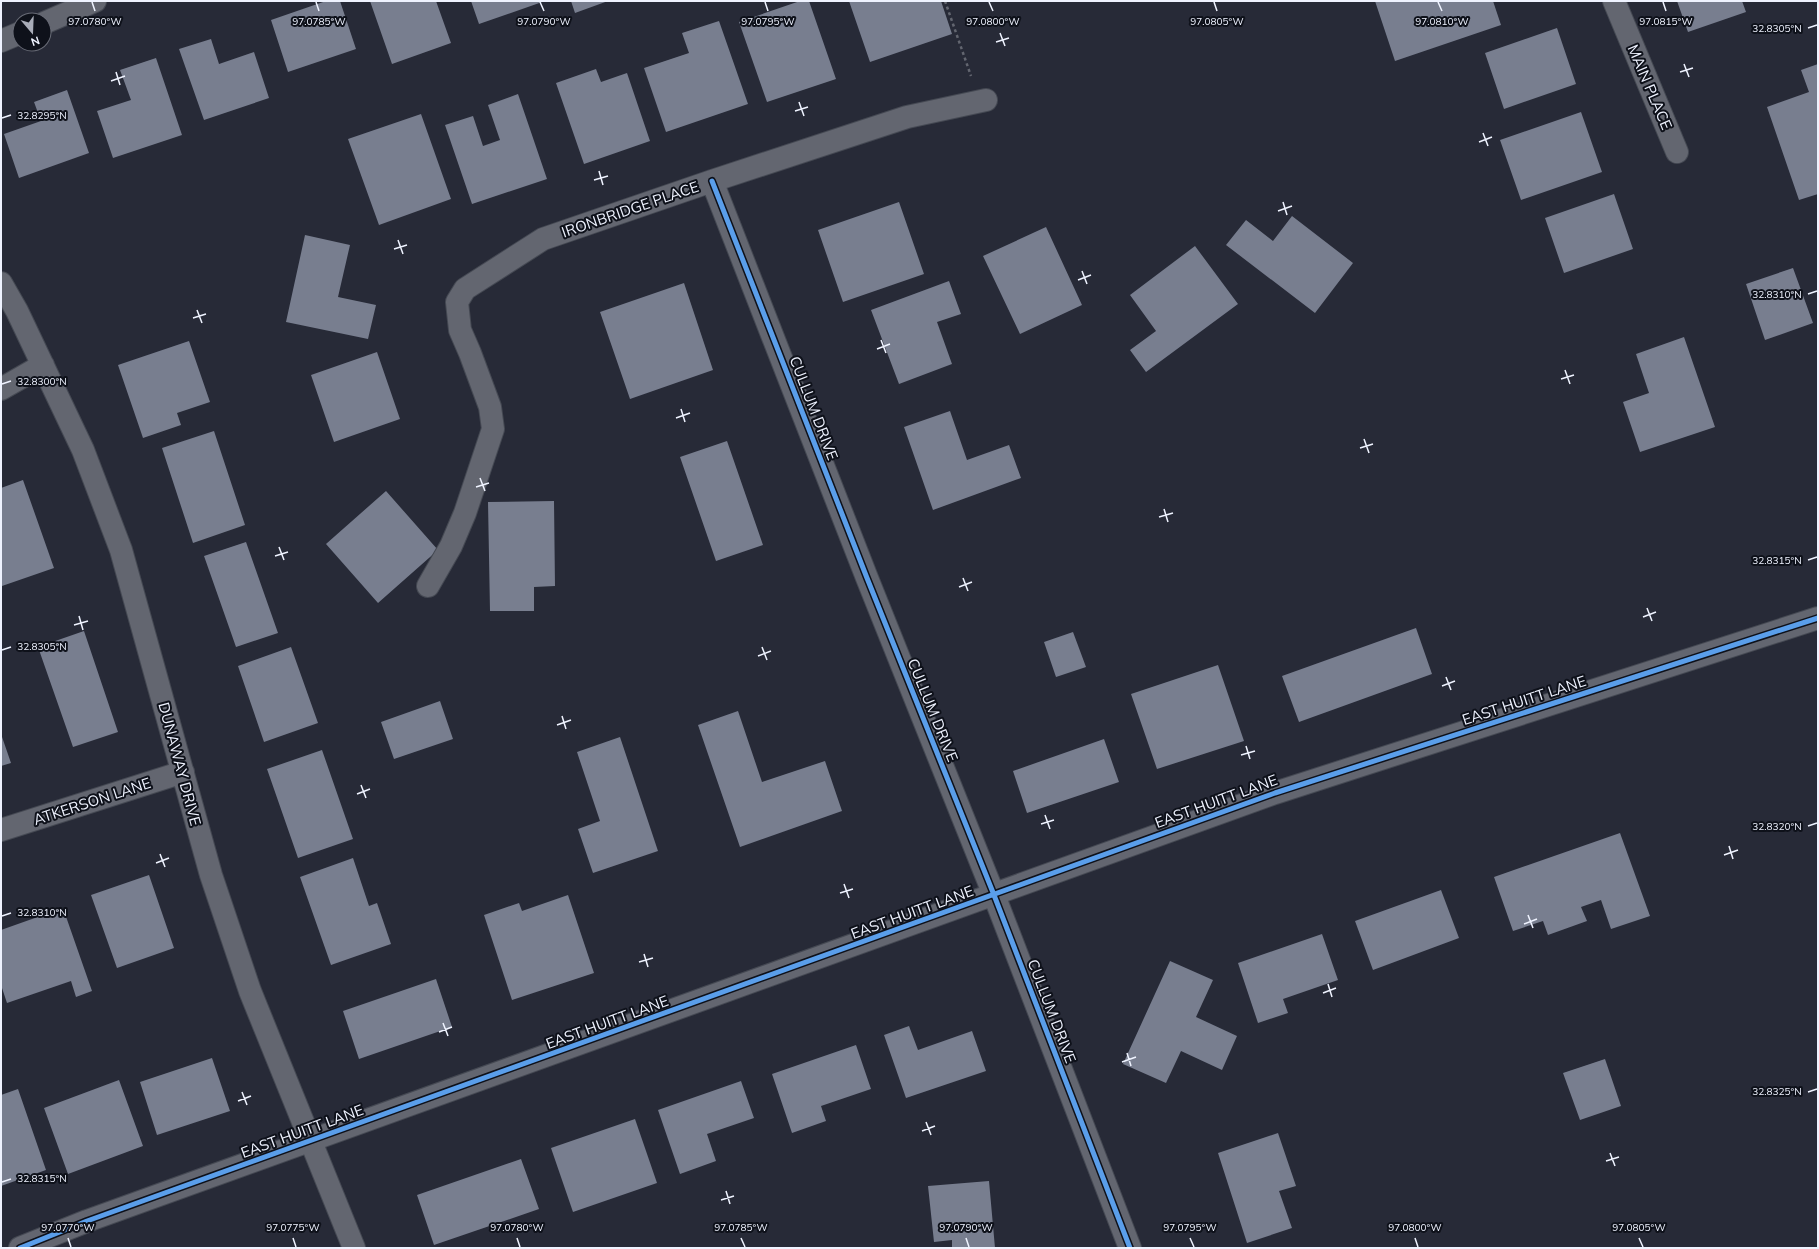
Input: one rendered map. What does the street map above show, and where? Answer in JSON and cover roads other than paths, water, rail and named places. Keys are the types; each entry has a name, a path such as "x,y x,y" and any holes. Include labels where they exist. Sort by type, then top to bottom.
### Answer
{"street":[{"path":"52,20 95,1"},
{"name":"MAIN PLACE","path":"1614,1 1677,152"},
{"path":"1,41 12,36"},
{"name":"IRONBRIDGE PLACE","path":"428,586 451,546 466,513 493,429 490,407 460,330 457,302 465,289 544,239 712,181 907,117 986,100"},
{"name":"CULLUM DRIVE","path":"712,181 867,578 994,895 1130,1248"},
{"name":"DUNAWAY DRIVE","path":"1,283 17,311 83,450 121,550 211,875 250,991 354,1248"},
{"path":"1,388 43,365"},
{"name":"EAST HUITT LANE","path":"20,1248 87,1221 1275,793 1818,618"},
{"name":"ATKERSON LANE","path":"1,830 182,772"}]}
